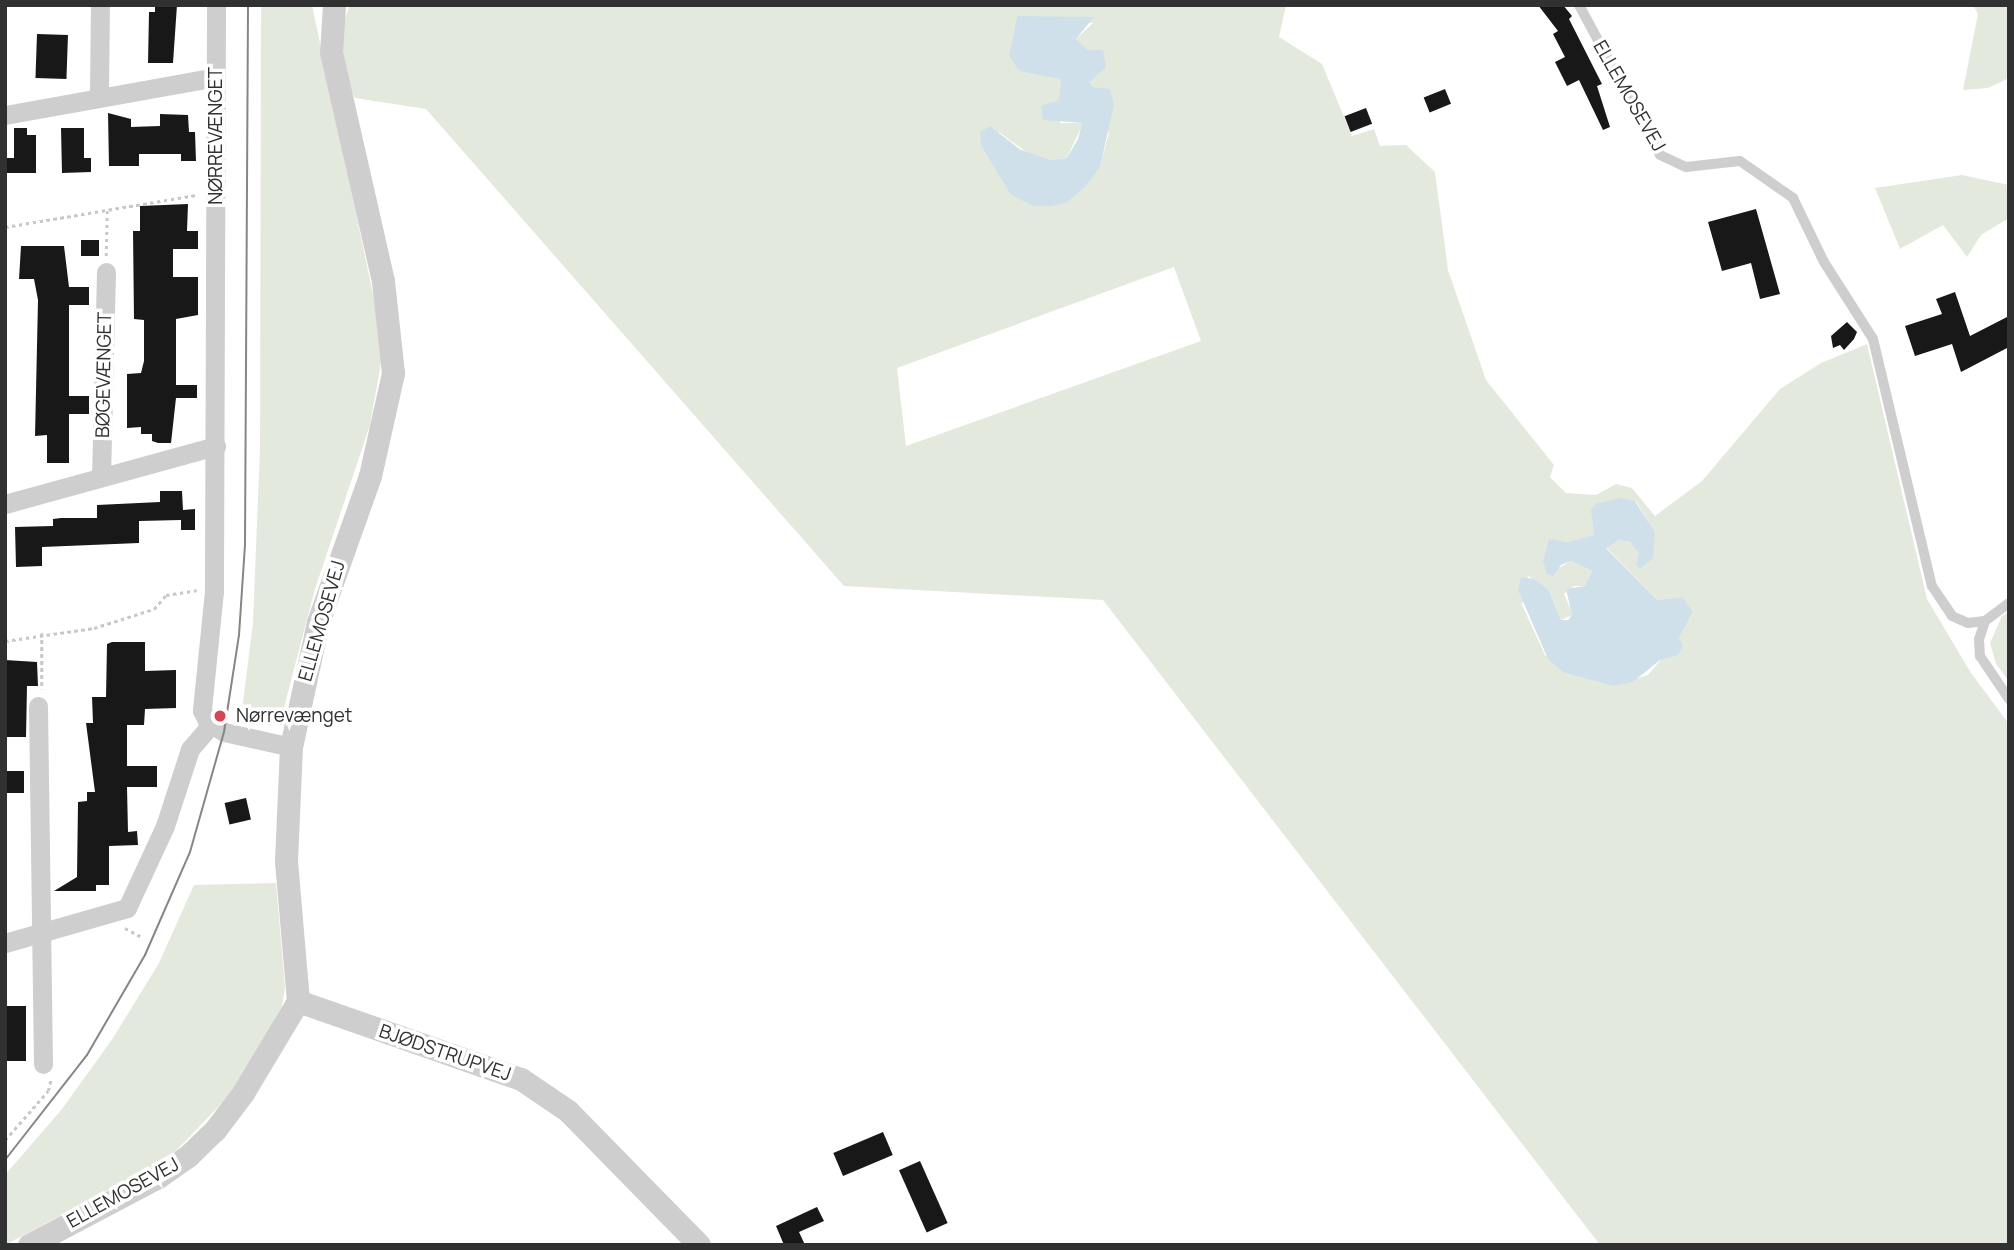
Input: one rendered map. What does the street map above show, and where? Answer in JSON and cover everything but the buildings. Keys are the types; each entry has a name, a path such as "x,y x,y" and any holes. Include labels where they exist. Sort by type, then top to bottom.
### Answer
{"street":[{"path":"99,95 100,5"},
{"name":"NØRREVÆNGET","path":"211,725 202,704 214,591 216,5"},
{"name":"ELLEMOSEVEJ","path":"29,1245 158,1177 188,1156 243,1093 298,1001 286,861 291,747 318,622 370,476 393,373 383,281 331,53 334,5"},
{"path":"5,116 99,95 216,77"},
{"name":"BØGEVÆNGET","path":"101,477 106,272"},
{"path":"5,504 216,446"},
{"path":"38,706 39,934 43,1064"},
{"path":"5,943 119,911 133,901 165,827 190,748 211,725 291,747"},
{"name":"BJØDSTRUPVEJ","path":"298,1001 521,1079 568,1111 699,1245"}],"lane":[{"name":"ELLEMOSEVEJ","path":"1579,5 1661,155 1686,167 1740,160 1793,198 1830,271 1873,339 1914,515 1941,604 1952,617 1968,623 1985,621"},
{"path":"2009,603 1985,621 1980,656 2009,699"}],"path":[{"path":"5,228 217,191"},
{"path":"106,272 107,211"},
{"path":"5,641 42,633 94,628 154,610 166,595 214,591"},
{"path":"38,706 42,702 42,633"},
{"path":"132,932 142,937"},
{"path":"5,1140 48,1091 52,1080 43,1064"}],"shaded area":[{"path":"261,5 312,5 377,313 382,357 370,425 315,589 282,715 242,710 253,623 260,448"},
{"path":"350,5 1286,5 1279,37 1322,64 1352,136 1374,129 1380,146 1406,145 1435,172 1448,270 1486,380 1554,465 1550,477 1566,493 1596,495 1616,484 1632,488 1655,516 1702,481 1780,389 1821,363 1867,344 1927,599 1971,673 2009,724 2009,1245 1600,1245 1103,600 844,586 426,109 355,98 344,76 341,29","holes":["1017,16 1093,23 1076,39 1099,71 1090,82 1109,133 1100,166 1010,194 981,146 999,132 1029,154 1051,160 1067,158 1083,123 1060,123 1061,79 1009,55","1174,267 1201,341 906,446 897,368","1636,501 1648,522 1640,569 1640,553 1630,542 1619,540 1606,547 1657,600 1683,597 1693,612 1679,638 1648,675 1613,686 1564,673 1545,655 1522,605 1528,576 1548,589 1561,620 1573,615 1564,594 1574,586 1585,586 1592,571 1571,561 1557,569 1544,561 1549,540 1567,542 1595,535 1596,527"]},
{"path":"1973,5 2009,5 2009,78 1988,88 1963,90 1978,14"},
{"path":"1017,16 1094,17 1076,39 1087,50 1103,50 1106,67 1090,82 1092,87 1110,89 1114,105 1100,167 1085,187 1066,203 1033,206 1010,194 981,146 980,132 990,126 1021,150 1051,160 1067,158 1078,139 1082,123 1043,120 1041,106 1059,100 1061,79 1019,71 1009,55"},
{"path":"1962,175 2009,185 2009,218 1981,235 1967,257 1943,225 1900,249 1875,188"},
{"path":"1620,498 1635,501 1655,533 1653,558 1640,569 1636,565 1639,553 1630,542 1619,540 1606,548 1657,600 1683,597 1693,612 1679,638 1683,646 1678,655 1660,660 1633,682 1613,686 1564,673 1548,659 1518,590 1521,577 1534,579 1548,589 1561,620 1568,620 1572,615 1566,589 1585,586 1592,571 1571,561 1561,565 1553,576 1547,574 1543,561 1549,539 1567,542 1594,535 1591,510 1595,504"},
{"path":"2009,612 2009,681 1996,664 1990,643 2002,616"},
{"path":"276,883 285,987 282,1006 250,1065 222,1103 169,1158 5,1245 5,1175 62,1109 113,1038 159,963 194,885"}],"tram line":[{"path":"5,1160 87,1055 145,955 190,852 224,732 239,635 245,544 248,5"}],"place":[{"name":"Nørrevænget","path":"220,716"}]}
